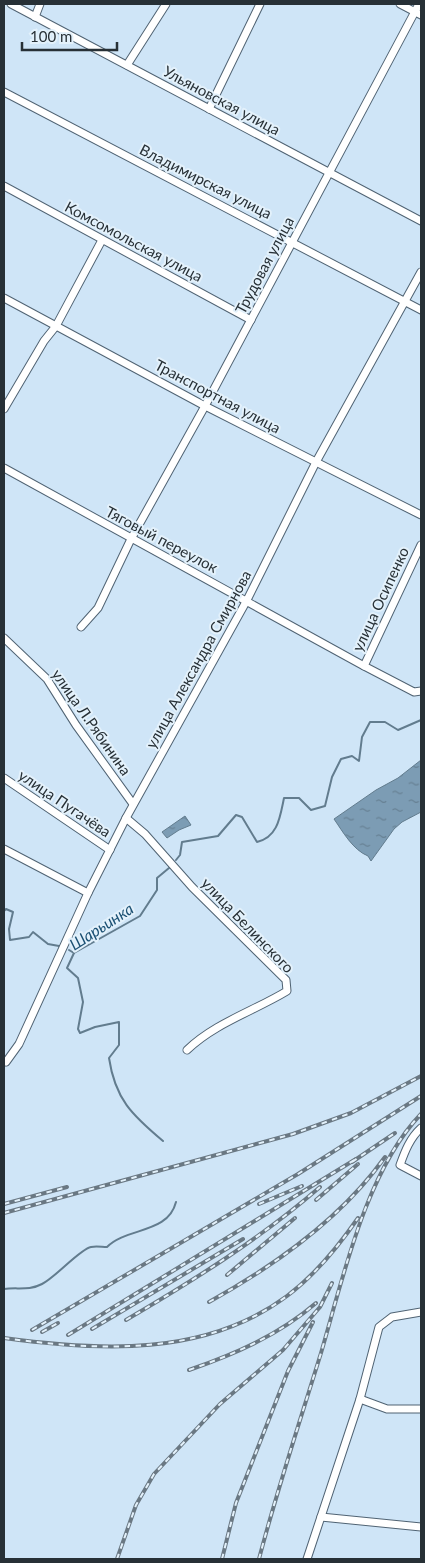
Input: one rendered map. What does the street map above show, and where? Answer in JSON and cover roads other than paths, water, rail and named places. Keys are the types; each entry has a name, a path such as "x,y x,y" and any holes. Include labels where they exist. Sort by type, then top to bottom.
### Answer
{"street":[{"name":"Ульяновская улица","path":"11,4 421,221"},
{"path":"35,17 40,4"},
{"path":"127,65 166,4"},
{"path":"210,109 260,4"},
{"path":"400,4 418,14"},
{"name":"Трудовая улица","path":"82,627 98,608 132,539 205,406 329,171 418,14 419,4"},
{"name":"Владимирская улица","path":"4,92 421,310"},
{"name":"Комсомольская улица","path":"4,186 251,320"},
{"path":"4,409 44,341 56,326 102,240"},
{"name":"улица Александра Смирнова","path":"6,1062 19,1044 88,893 132,804 247,600 316,462 421,272"},
{"name":"Транспортная улица","path":"4,298 205,406 421,515"},
{"name":"Тяговый переулок","path":"4,468 364,666 418,692"},
{"name":"улица Осипенко","path":"364,666 421,545"},
{"name":"улица Л.Рябинина","path":"4,638 47,679 76,725 132,804"},
{"name":"улица Пугачёва","path":"4,778 110,850"},
{"name":"улица Белинского","path":"126,818 145,834 192,887 286,980 287,991 267,1004 201,1036 186,1050"},
{"path":"4,849 88,893"},
{"path":"421,1128 414,1134 404,1152 400,1165 421,1176"},
{"path":"307,1559 360,1399 379,1327 392,1317 421,1312"},
{"path":"360,1399 387,1409 421,1409"},
{"path":"322,1517 421,1526"}],"water":[{"path":"421,760 421,812 402,822 394,829 371,861 368,856 353,845 334,819 376,790 398,778"},
{"path":"185,816 191,825 167,838 162,832"}],"waterway":[{"name":"Шарьинка","path":"176,860 180,855 182,842 218,836 236,815 242,817 257,842 270,836 274,831 284,798 299,798 311,810 325,806 332,777 341,759 352,756 359,761 362,737 370,722 385,722 398,730 421,720"},
{"name":"Шарьинка","path":"163,1141 134,1114 116,1085 109,1058 119,1045 119,1022 95,1027 80,1033 78,1029 83,1002 78,978 67,968 74,953 140,916 157,890 157,878 169,868"},
{"path":"4,911 6,909 13,912 9,929 10,940 29,937 33,932 48,944 59,946"},
{"name":"Шарьинка","path":"69,950 74,953"},
{"name":"Шарьинка","path":"4,1289 28,1288 42,1284 86,1249 107,1247 125,1236 165,1220 172,1212 176,1202"}],"railway":[{"path":"4,1213 293,1134 351,1113 421,1076"},
{"path":"32,1330 298,1174 421,1096"},
{"path":"259,1559 359,1227 385,1165 402,1138 421,1114"},
{"path":"352,1162 395,1133"},
{"path":"209,1302 282,1257 327,1221 348,1201 385,1157"},
{"path":"68,1335 356,1159"},
{"path":"316,1200 358,1164"},
{"path":"259,1204 302,1186"},
{"path":"4,1204 67,1187"},
{"path":"126,1320 226,1258 274,1224 320,1187"},
{"path":"227,1275 295,1218"},
{"path":"4,1338 77,1346 114,1347 186,1340 222,1330 255,1316 297,1288 326,1260 358,1218"},
{"path":"92,1329 243,1239"},
{"path":"117,1559 136,1505 154,1474 220,1404 283,1350 320,1307 332,1283"},
{"path":"189,1370 223,1357 272,1334 316,1303"},
{"path":"222,1559 236,1503 288,1371 313,1322"},
{"path":"42,1332 58,1323"}]}
